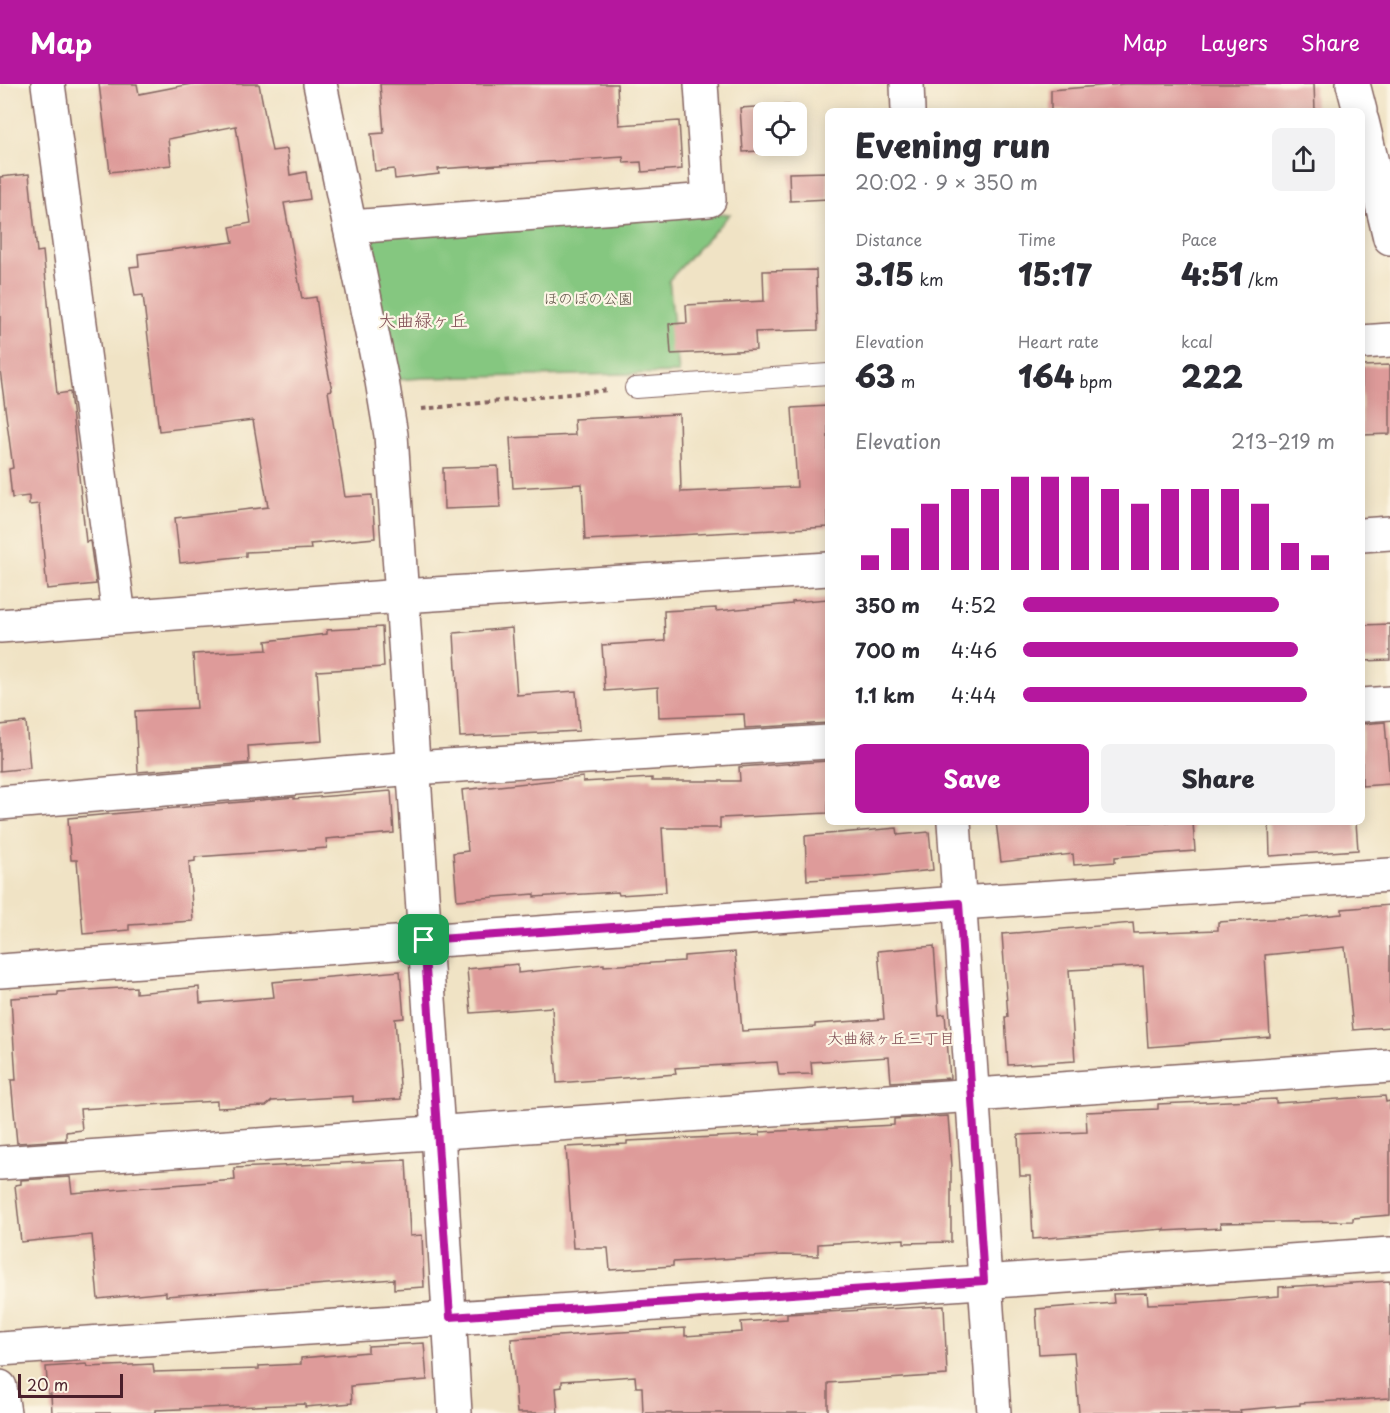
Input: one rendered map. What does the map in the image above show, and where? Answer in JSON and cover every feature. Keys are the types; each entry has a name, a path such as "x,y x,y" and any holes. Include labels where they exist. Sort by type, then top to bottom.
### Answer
{"street":[{"path":"48,84 119,616"},
{"path":"320,84 388,412 438,1132 455,1413"},
{"path":"350,227 709,200 701,84"},
{"path":"907,84 909,108"},
{"path":"1353,84 1359,108"},
{"path":"1366,157 1390,238"},
{"path":"1365,342 1390,340"},
{"path":"1365,535 1390,533"},
{"path":"0,626 402,596 825,569"},
{"path":"1365,705 1390,704"},
{"path":"0,803 413,768 825,742"},
{"path":"954,825 994,1413"},
{"path":"0,972 424,940 1390,875"},
{"path":"0,1163 1390,1066"},
{"path":"0,1349 1390,1254"},
{"path":"0,1387 4,1413"}],"lane":[{"path":"635,388 825,374"}],"path":[{"path":"388,412 635,388"}],"green space":[{"name":"ほのぼの公園","path":"730,214 669,280 679,373 423,378 382,381 350,227"}],"building":[{"path":"99,84 137,84 139,94 191,84 259,84 272,151 287,149 290,175 306,172 310,199 284,203 302,299 316,297 332,390 328,391 345,497 372,495 375,538 310,544 311,549 246,552 246,556 180,563 175,518 268,507 253,420 159,431 143,295 135,296 130,267 139,266 138,254 233,242 230,227 251,223 236,126 168,139 171,165 110,172"},
{"path":"380,84 617,84 619,125 679,121 682,169 642,172 641,162 624,163 623,157 438,169 439,174 395,179 394,169 375,171 371,134 384,133"},
{"path":"1124,84 1314,84 1315,108 1051,108 1051,90"},
{"path":"753,107 753,151 743,152 740,108"},
{"path":"825,172 825,199 790,201 789,173"},
{"path":"29,174 37,252 43,251 57,394 70,392 86,542 90,541 96,584 47,589 39,504 29,505 29,496 12,498 9,469 13,468 0,370 0,177"},
{"path":"816,270 818,330 755,332 756,350 671,354 669,324 687,323 686,305 764,301 763,271"},
{"path":"1390,365 1390,434 1365,435 1365,366"},
{"path":"825,406 825,527 585,540 582,484 513,488 510,438 575,435 574,419 679,414 681,492 797,487 792,408"},
{"path":"498,466 500,507 444,509 443,468"},
{"path":"825,599 825,723 745,728 744,714 659,717 658,687 605,691 602,645 665,641 664,611 716,608 716,611 792,604 792,602"},
{"path":"1390,624 1390,660 1365,661 1365,625"},
{"path":"382,627 384,667 317,671 322,741 248,746 249,763 138,772 135,711 197,708 193,654 267,650 266,641 327,634 327,630"},
{"path":"512,628 517,695 576,691 579,731 460,737 454,633"},
{"path":"26,722 30,768 0,771 0,725"},
{"path":"1385,722 1390,784 1365,786 1365,724"},
{"path":"825,761 825,813 720,818 720,828 662,828 666,892 619,895 618,892 534,897 534,894 457,900 453,853 468,851 462,790 583,777 583,782 652,778 652,781 740,781 739,767"},
{"path":"391,791 394,833 326,839 327,848 195,857 195,861 189,862 193,921 129,925 129,930 83,934 77,860 71,860 68,818 294,797 294,799"},
{"path":"996,825 1193,825 1195,851 1115,857 1115,862 1074,865 1073,854 1001,862"},
{"path":"1269,825 1356,825 1358,850 1270,856"},
{"path":"897,828 898,835 929,832 933,870 807,880 805,836"},
{"path":"1390,905 1390,1027 1353,1030 1345,947 1265,955 1270,1037 1189,1044 1148,1047 1143,966 1069,970 1075,1061 1008,1065 1005,1017 1008,1017 1002,934 1133,923 1134,933 1218,930 1218,922 1342,914 1342,909"},
{"path":"934,946 939,1015 945,1014 950,1078 891,1082 889,1057 811,1062 812,1074 779,1075 777,1062 675,1068 676,1074 557,1083 552,1007 471,1013 467,969 518,964 518,973 604,964 604,966 684,961 684,956 735,952 742,1031 815,1027 815,1024 884,1019 878,951"},
{"path":"400,971 404,1018 395,1019 401,1099 353,1102 353,1096 272,1101 266,1106 217,1108 217,1101 80,1109 82,1130 66,1132 66,1140 17,1143 11,1080 16,1080 11,998 58,995 58,992 136,987 136,993 199,987 200,1003 274,997 272,982"},
{"path":"1385,1096 1386,1102 1390,1101 1390,1215 1353,1218 1353,1221 1220,1223 1221,1228 1164,1231 1164,1229 1033,1239 1030,1176 1020,1176 1018,1135 1087,1132 1086,1112 1158,1109 1158,1104 1276,1099 1276,1103"},
{"path":"948,1116 952,1166 951,1242 904,1243 904,1239 818,1244 818,1256 783,1255 673,1262 673,1266 610,1270 608,1248 573,1248 566,1147 627,1144 627,1141 760,1135 760,1132 894,1125 894,1119"},
{"path":"406,1160 410,1236 422,1235 424,1287 394,1289 394,1279 166,1296 166,1292 98,1299 92,1235 21,1242 15,1185 21,1184 21,1180 70,1177 72,1193 235,1180 234,1168"},
{"path":"1390,1281 1390,1398 1300,1403 1300,1405 1240,1410 1241,1413 1079,1413 1074,1352 1039,1354 1036,1309 1114,1303 1113,1294 1147,1293 1148,1304 1186,1303 1279,1296 1279,1287"},
{"path":"944,1306 947,1375 828,1383 828,1413 643,1413 642,1387 636,1387 635,1376 562,1381 562,1387 556,1388 558,1413 517,1413 511,1339 685,1328 685,1336 742,1332 741,1322 787,1319 787,1314"},
{"path":"424,1343 427,1380 351,1386 352,1403 305,1407 305,1404 155,1410 155,1413 52,1413 51,1394 48,1394 46,1367 87,1364 88,1367 153,1364 154,1372 259,1369 259,1366 301,1364 301,1358 368,1352 368,1346"}],"district":[{"name":"大曲緑ヶ丘","path":"423,319"},
{"name":"大曲緑ヶ丘三丁目","path":"891,1037"}],"route":[{"path":"959,903 984,1281 450,1317 424,940 959,903"}]}
